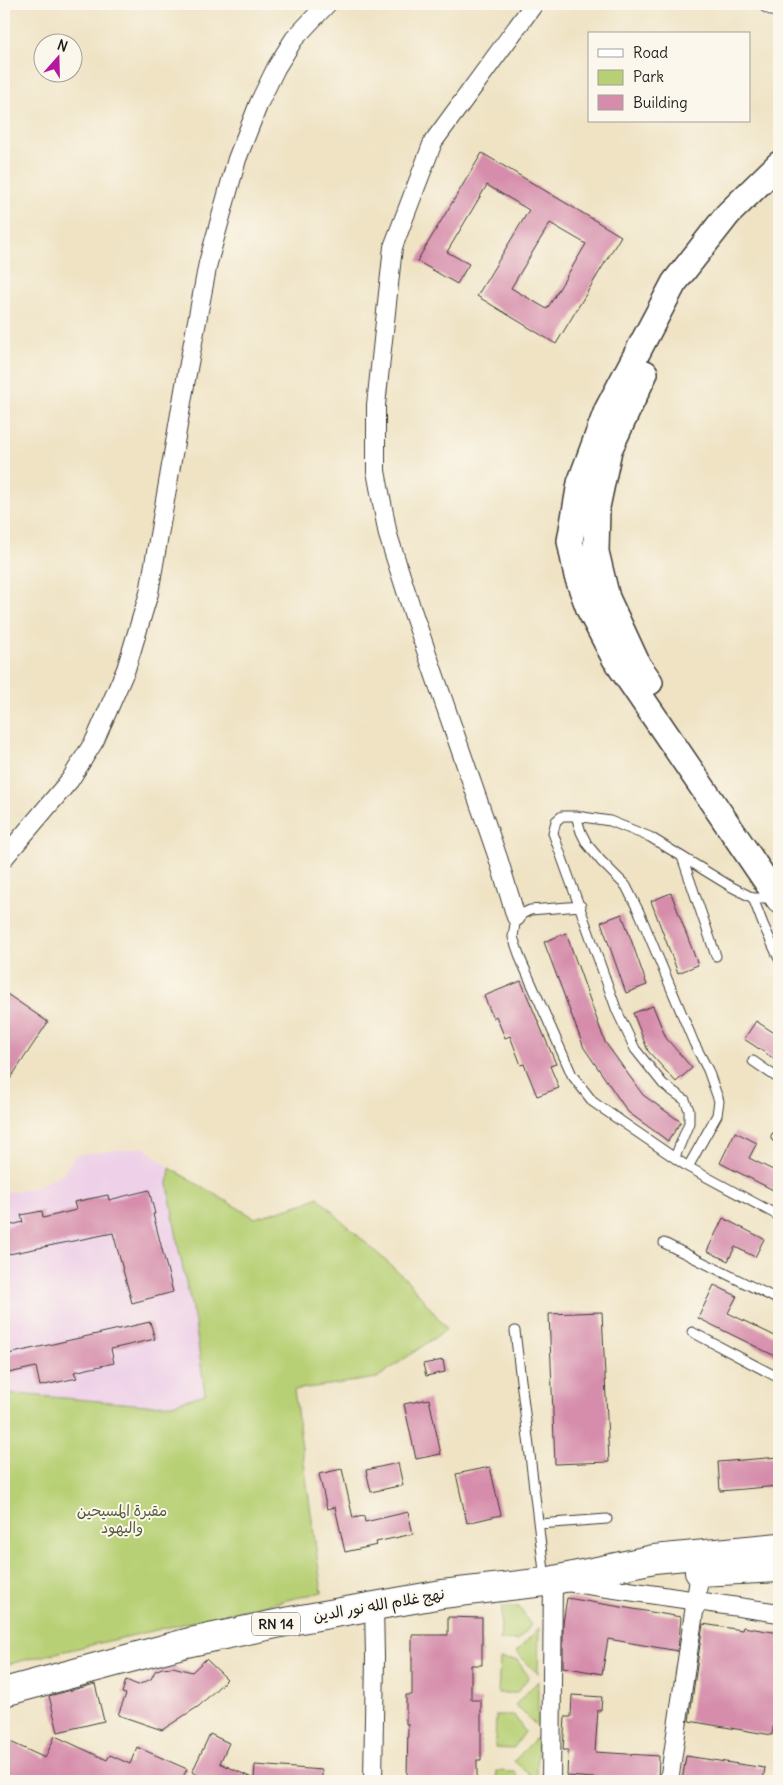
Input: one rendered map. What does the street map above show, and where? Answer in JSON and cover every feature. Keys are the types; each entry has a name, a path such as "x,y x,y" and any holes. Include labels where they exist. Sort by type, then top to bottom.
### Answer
{"main road":[{"name":"RN 14","path":"549,1581 700,1564 779,1547"},
{"name":"RN 14","path":"700,1564 779,1568"},
{"name":"نهج غلام الله نور الدين","path":"4,1692 186,1643 290,1621 442,1594 549,1581"}],"street":[{"path":"4,858 70,780 95,740 126,669 149,594 184,389 208,263 237,159 259,103 276,68 294,39 327,4"},
{"path":"516,917 498,858 412,613 388,535 376,471 376,405 394,247 433,142 534,4"},
{"path":"768,4 779,8"},
{"path":"779,164 728,214 674,283 607,410 580,484 570,541 577,576 589,609 614,658 779,899"},
{"path":"779,185 722,244 686,295 652,357 609,450 596,506 596,552 607,598 638,665 779,869"},
{"path":"669,1781 700,1564"},
{"path":"551,1781 549,1581 779,1613"},
{"path":"373,1781 374,1606"}],"lane":[{"path":"675,1157 690,1123 689,1110 685,1100 664,1084 635,1049 617,1011 554,833 556,821 562,816 610,821 650,837 753,898 779,899"},
{"path":"576,816 587,844 626,886 640,914 694,1043 708,1070 719,1102 717,1115 688,1167"},
{"path":"682,857 716,956"},
{"path":"753,898 762,924 779,959"},
{"path":"580,906 530,910 516,917 513,937 520,960 572,1075 593,1102 688,1167 779,1216"},
{"path":"753,1061 779,1079"},
{"path":"664,1242 779,1300"},
{"path":"515,1331 539,1524 549,1581"},
{"path":"692,1332 779,1378"},
{"path":"539,1524 606,1519"}],"shaded area":[{"path":"143,1147 170,1168 168,1184 179,1251 195,1322 205,1394 172,1404 146,1405 4,1393 4,1193 34,1188 64,1173 75,1155"}],"green space":[{"name":"مقبرة المسيحين واليهود","path":"170,1168 255,1218 305,1203 318,1197 409,1282 447,1329 377,1378 294,1390 322,1592 4,1665 4,1393 146,1405 172,1404 205,1394 195,1322 179,1251 168,1184"},
{"path":"502,1607 519,1607 531,1625 518,1641 500,1640"},
{"path":"539,1628 538,1674 516,1652"},
{"path":"500,1659 517,1660 529,1677 516,1693 498,1693"},
{"path":"538,1681 538,1727 515,1705"},
{"path":"496,1715 514,1715 525,1732 513,1749 495,1748"},
{"path":"538,1736 537,1781 536,1781 514,1761"},
{"path":"497,1771 515,1772 521,1781 496,1781"}],"building":[{"path":"482,153 621,236 556,344 477,296 529,210 487,185 447,252 469,264 457,284 417,261","holes":["550,223 586,244 547,309 511,288"]},
{"path":"671,893 698,965 678,973 651,901"},
{"path":"622,914 647,985 626,993 601,922"},
{"path":"566,933 605,1042 643,1095 681,1122 668,1141 628,1112 584,1048 544,942"},
{"path":"521,981 556,1064 550,1066 559,1088 537,1096 524,1064 521,1065 510,1036 505,1038 496,1016 493,1018 484,996"},
{"path":"4,992 48,1022 4,1088"},
{"path":"653,1006 666,1038 692,1068 676,1082 648,1051 633,1013"},
{"path":"756,1021 779,1036 779,1062 744,1039"},
{"path":"735,1132 757,1143 749,1158 779,1173 779,1193 720,1163"},
{"path":"149,1190 155,1214 153,1214 173,1292 132,1303 113,1233 4,1255 4,1227 23,1222 21,1215 42,1211 43,1218 76,1210 74,1202 108,1195 109,1200"},
{"path":"723,1218 764,1239 755,1257 735,1247 728,1261 707,1251"},
{"path":"714,1285 737,1296 728,1313 779,1338 779,1358 698,1318"},
{"path":"602,1312 609,1462 555,1464 549,1314"},
{"path":"150,1322 155,1339 111,1349 114,1363 74,1372 77,1378 40,1386 36,1367 4,1374 4,1355"},
{"path":"443,1360 445,1372 426,1376 423,1364"},
{"path":"429,1399 441,1454 416,1459 404,1404"},
{"path":"779,1457 779,1486 720,1491 718,1462"},
{"path":"398,1463 403,1485 371,1492 366,1470"},
{"path":"490,1467 501,1515 467,1523 456,1474"},
{"path":"342,1469 353,1518 364,1516 365,1522 408,1512 413,1534 376,1542 377,1545 345,1552 335,1507 327,1509 319,1474"},
{"path":"567,1598 681,1617 678,1651 608,1639 602,1674 563,1667 563,1623"},
{"path":"448,1617 482,1618 482,1665 471,1665 471,1700 481,1700 481,1760 477,1760 477,1781 407,1779 408,1724 406,1724 406,1695 412,1695 412,1635 448,1635"},
{"path":"703,1624 742,1630 743,1627 779,1633 779,1689 772,1735 689,1721"},
{"path":"206,1659 227,1679 199,1706 162,1730 118,1715 126,1694 122,1693 126,1680 138,1685 151,1679 155,1671 162,1668 173,1667 192,1672"},
{"path":"95,1684 104,1721 58,1732 49,1696"},
{"path":"572,1695 602,1697 601,1710 598,1710 595,1752 659,1756 658,1781 607,1781 607,1779 567,1776 568,1750 563,1750 565,1717 571,1717"},
{"path":"210,1734 229,1743 220,1763 254,1779 255,1765 322,1770 322,1781 211,1781 192,1772"},
{"path":"55,1736 107,1760 110,1755 130,1764 137,1747 187,1769 181,1781 4,1781 4,1739 45,1758"},
{"path":"686,1756 765,1768 763,1781 682,1781"}]}
